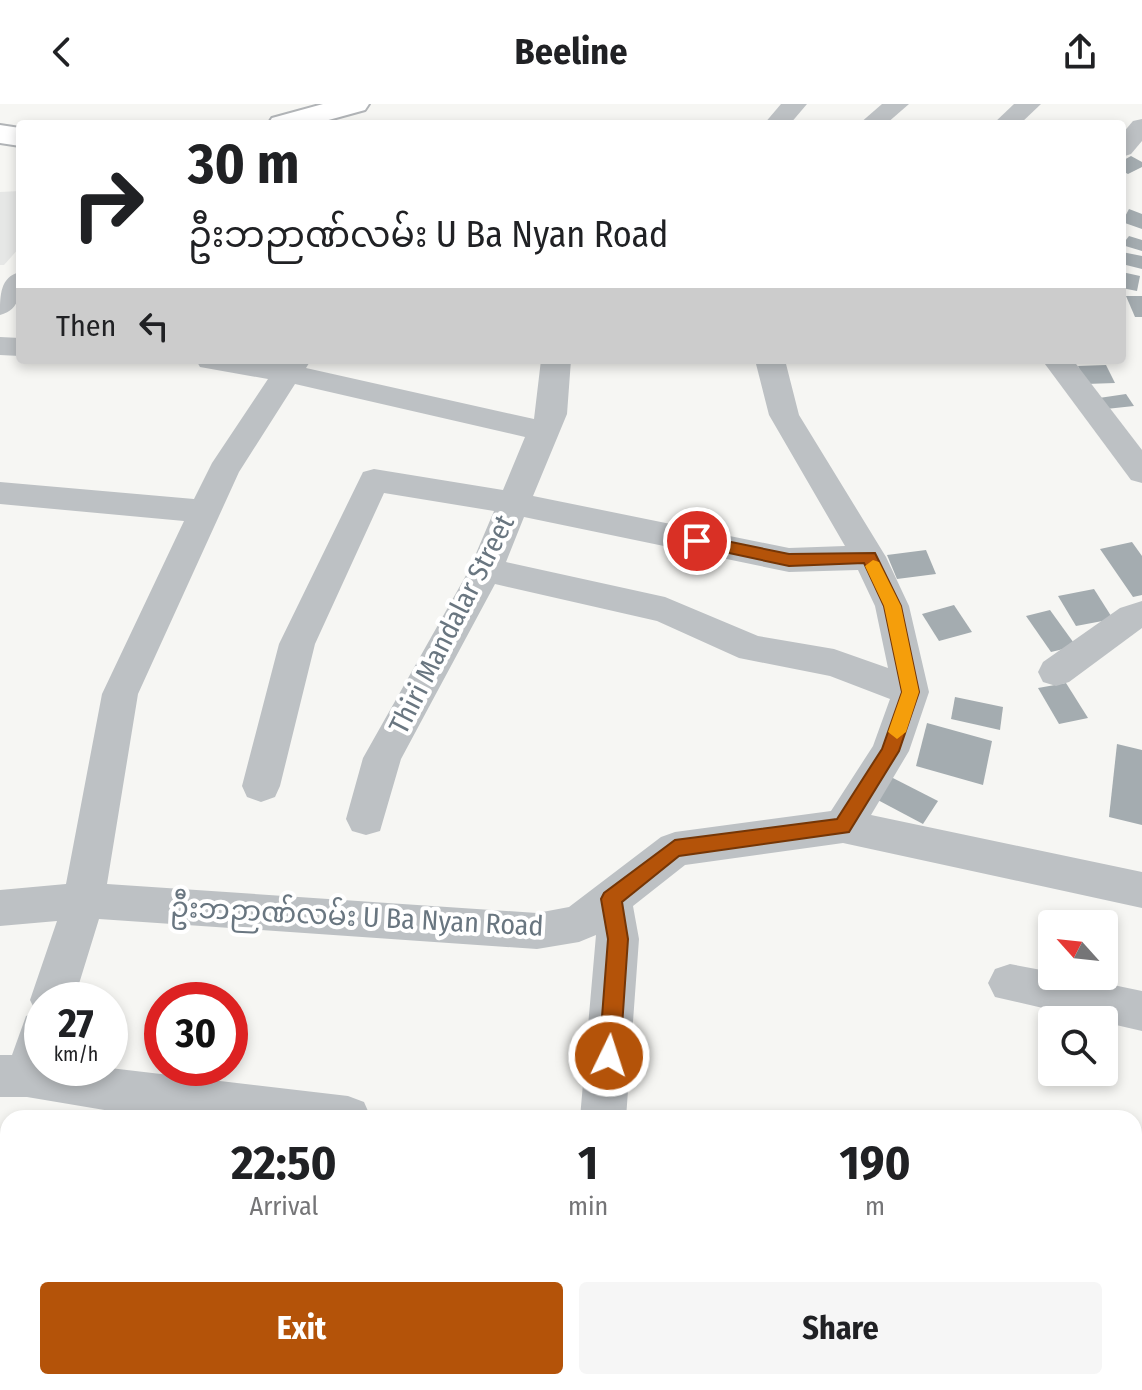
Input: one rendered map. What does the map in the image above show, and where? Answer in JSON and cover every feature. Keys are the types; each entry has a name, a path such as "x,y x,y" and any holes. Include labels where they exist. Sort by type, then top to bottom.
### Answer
{"highway":[{"path":"297,120 355,104"}],"street":[{"path":"780,120 795,104"},
{"path":"876,120 897,104"},
{"path":"1010,120 1029,104"},
{"path":"1126,144 1142,126"},
{"path":"0,306 16,285"},
{"path":"257,364 292,367 543,431"},
{"name":"Thiri Mandalar Street","path":"366,819 382,758 486,570 552,414 556,364"},
{"path":"771,364 784,415 869,557 892,606 911,692 890,751 843,826"},
{"path":"1060,364 1142,472"},
{"path":"58,982 84,900 120,694 223,471 292,367"},
{"path":"261,786 297,644 374,480 513,503 789,560 869,557"},
{"path":"0,493 205,511"},
{"path":"486,570 665,610 752,648 834,663 911,692"},
{"path":"1056,672 1132,617 1142,614"},
{"name":"ဦးဘဉာဏ်လမ်း U Ba Nyan Road","path":"0,908 84,900 537,931 579,924 675,849 843,826 1142,890"},
{"path":"604,1110 618,939 611,899"},
{"path":"1010,983 1142,1011"},
{"path":"14,1076 156,1097 275,1110"}],"shaded area":[{"path":"16,191 16,252 4,265 0,265 0,192"}],"building":[{"path":"1131,156 1142,162 1142,167 1126,173 1126,159"},
{"path":"1129,209 1142,214 1142,229 1126,223"},
{"path":"1129,236 1142,240 1142,251 1126,246"},
{"path":"1126,253 1142,256 1142,269 1126,265"},
{"path":"1126,273 1140,276 1137,291 1126,289"},
{"path":"1126,296 1142,296 1142,317 1135,317"},
{"path":"1106,365 1115,383 1086,384 1078,366"},
{"path":"1126,394 1134,406 1106,409 1099,398"},
{"path":"1132,542 1142,556 1142,595 1133,597 1100,549"},
{"path":"926,550 936,574 897,579 887,555"},
{"path":"1094,589 1113,619 1076,626 1058,596"},
{"path":"954,605 972,632 939,641 922,614"},
{"path":"1050,610 1076,646 1051,652 1026,616"},
{"path":"1066,683 1088,718 1059,724 1038,688"},
{"path":"955,697 1003,707 1000,730 951,719"},
{"path":"927,723 992,741 983,785 916,766"},
{"path":"1117,744 1142,750 1142,825 1109,817"},
{"path":"889,776 938,801 923,824 874,798"}],"slow traffic":[{"path":"873,566 892,606 911,692 897,732"}],"route":[{"path":"609,1056 618,939 611,899 675,849 843,826 890,751 911,692 892,606 869,557 789,560 697,541"}]}
